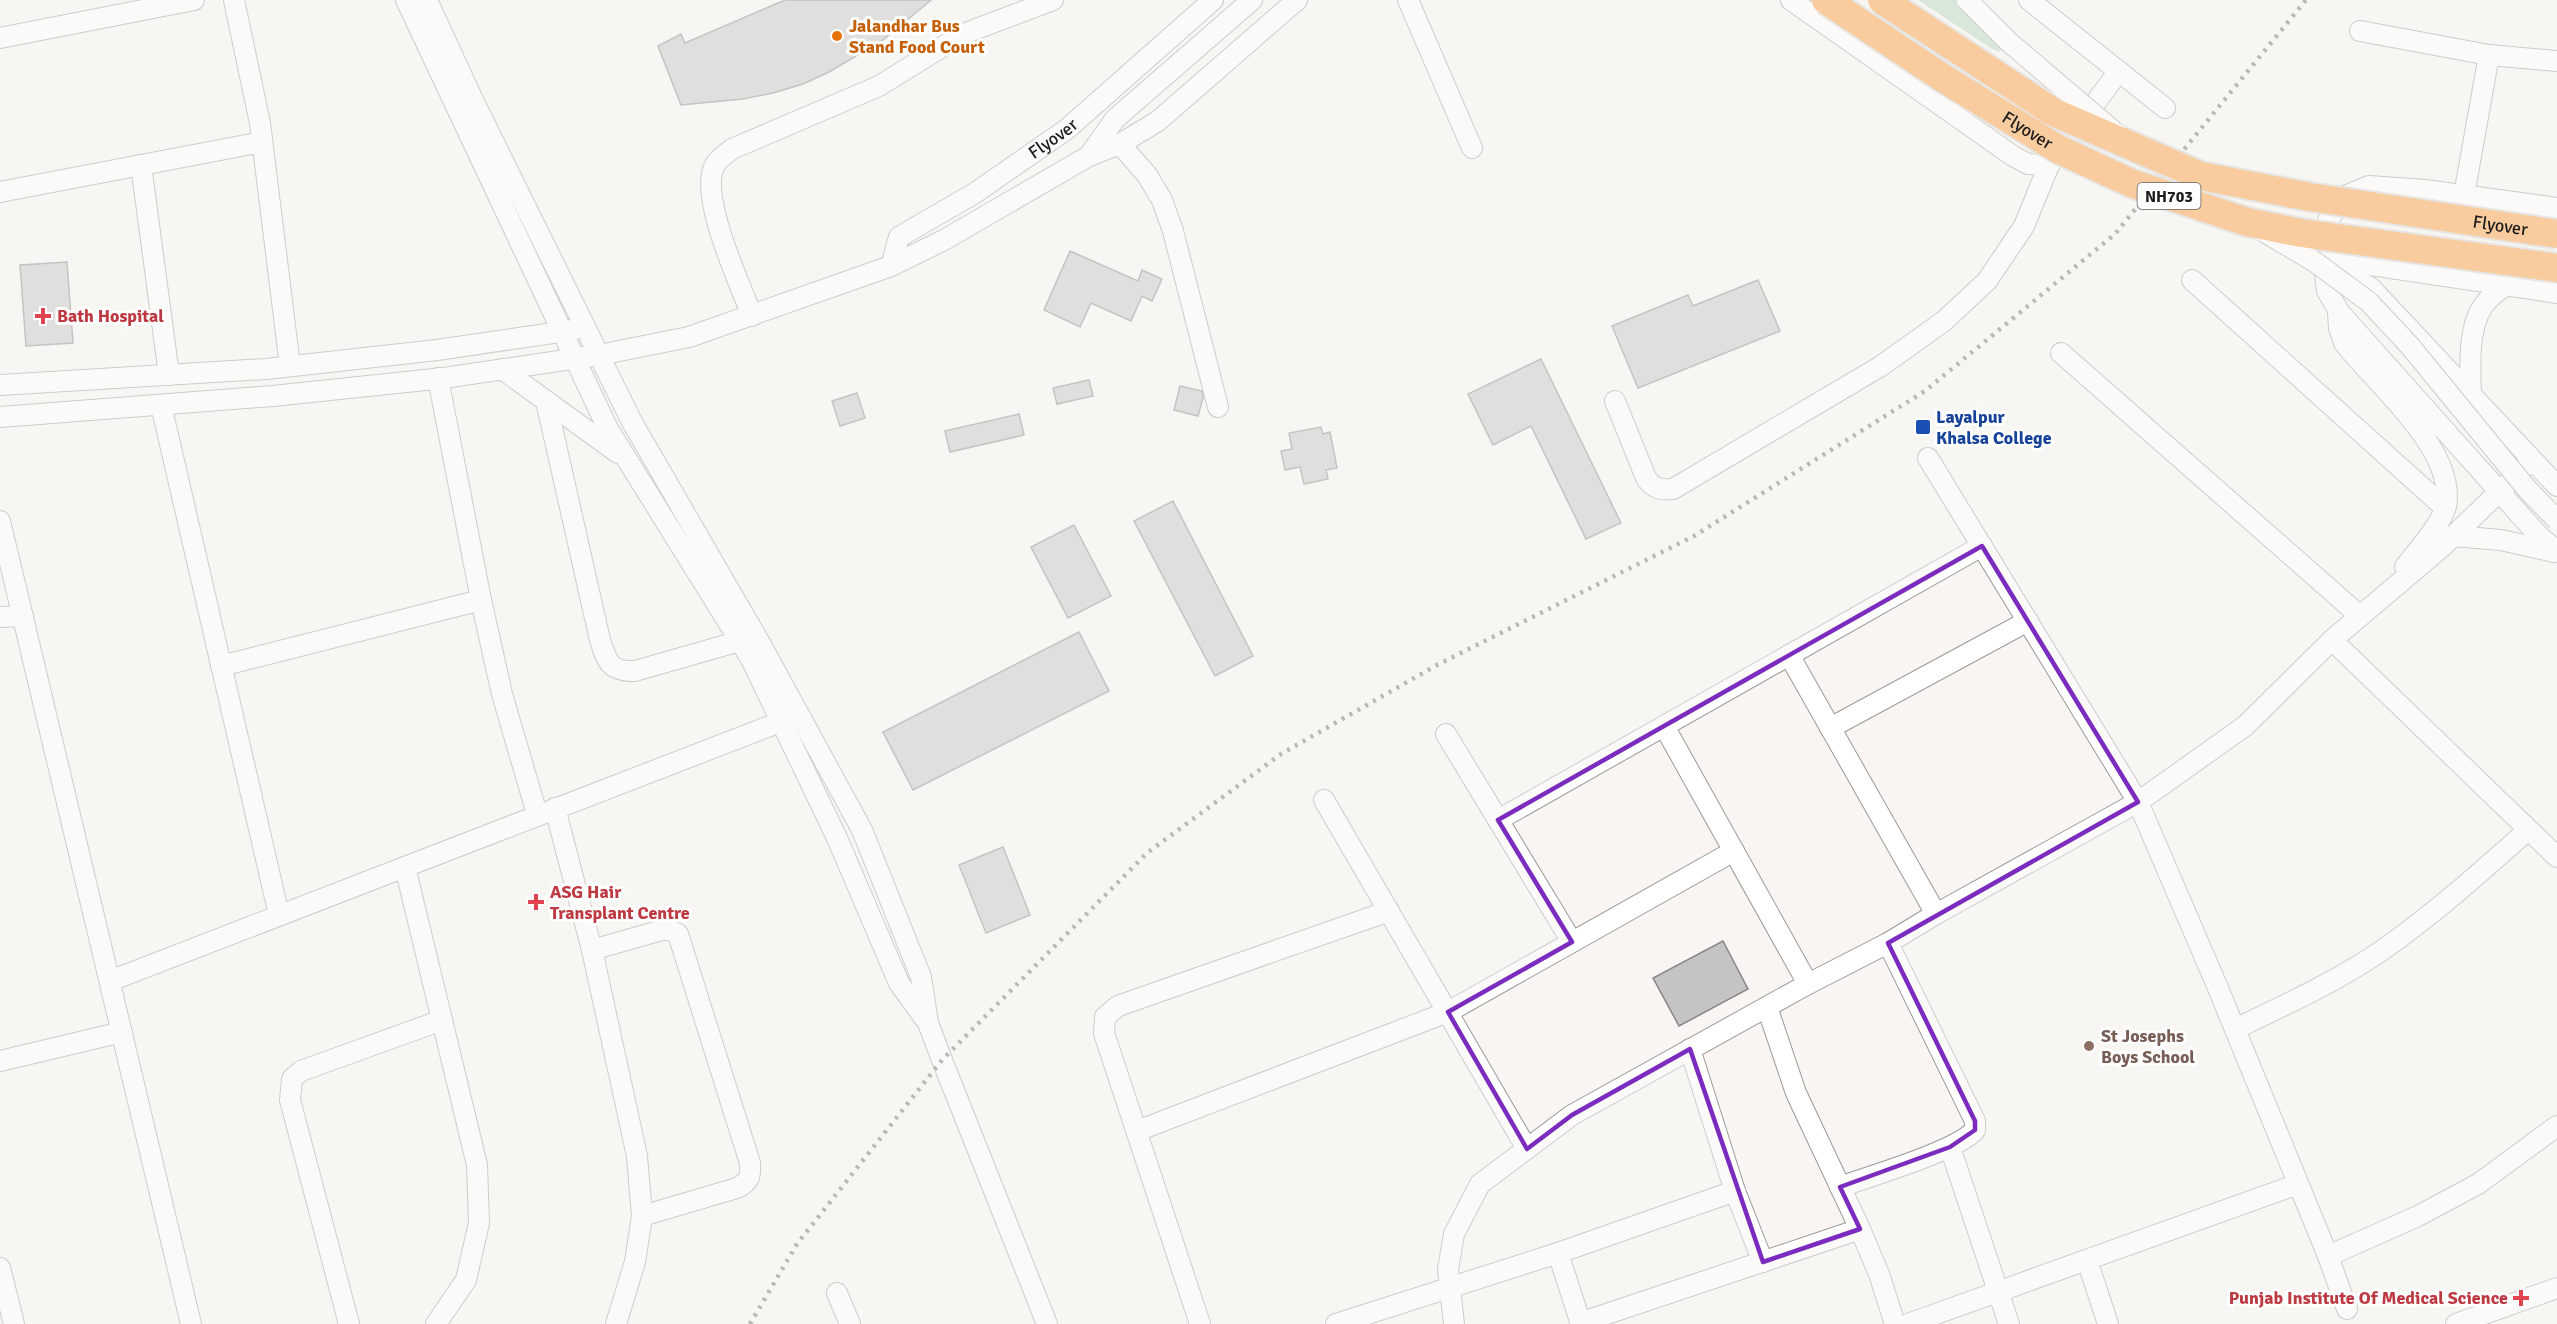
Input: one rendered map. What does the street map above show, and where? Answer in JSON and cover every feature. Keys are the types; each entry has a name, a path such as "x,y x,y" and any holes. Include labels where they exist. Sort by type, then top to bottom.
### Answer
{"highway":[{"name":"Flyover","path":"1826,0 1943,78 2058,149 2131,183 2247,222 2301,233 2557,268"},
{"name":"Flyover","path":"1882,0 2053,112 2201,176 2310,197 2557,234"}],"street":[{"path":"0,38 124,7 194,0"},
{"path":"234,0 262,142 290,366"},
{"path":"406,0 608,429 740,641 862,830 921,977 928,1023 1047,1324"},
{"path":"427,0 473,100 632,422 790,718 837,838 899,983 928,1023"},
{"path":"752,316 730,261 714,211 710,188 715,165 732,149 879,86 963,34 1053,0"},
{"name":"Flyover","path":"891,266 899,237 975,193 1067,129 1213,0"},
{"path":"1089,156 1115,119 1144,91 1252,0"},
{"path":"0,417 273,396 438,378 575,359 689,337 891,266 944,240 1089,156 1120,144 1158,121 1298,0"},
{"path":"1408,0 1472,148"},
{"path":"1791,0 2013,156 2028,164 2049,165"},
{"name":"Flyover","path":"1968,0 2009,42 2102,119 2128,145"},
{"path":"2029,0 2165,108"},
{"path":"2360,32 2489,55 2557,61"},
{"path":"2464,195 2489,55"},
{"path":"1616,401 1646,478 1652,486 1660,490 1673,489 1881,366 1944,321 1987,281 2024,226 2049,165 2119,71"},
{"path":"0,192 262,142"},
{"path":"1120,144 1147,175 1162,200 1173,231 1218,407"},
{"path":"141,165 169,375"},
{"path":"2557,208 2464,195 2369,186 2344,196 2328,220 2323,258 2327,291 2357,334 2539,536 2557,552"},
{"name":"Flyover","path":"2247,222 2314,262 2368,302 2410,346 2527,489 2557,520"},
{"path":"2323,258 2557,293"},
{"path":"2323,258 2372,288 2557,486"},
{"path":"2192,279 2445,508"},
{"path":"2471,394 2470,342 2486,301 2506,285"},
{"path":"2338,309 2339,328 2344,344 2422,434 2443,470 2446,490 2445,508 2432,531 2381,598"},
{"path":"0,385 290,366 437,350 586,329"},
{"path":"2061,353 2360,616"},
{"path":"502,369 628,460"},
{"path":"438,378 481,600 502,694 546,811 592,950 637,1156 642,1216 635,1262 616,1324"},
{"path":"546,401 600,640 612,667 623,672 636,671 740,641"},
{"path":"161,405 279,915"},
{"path":"1928,458 2138,802 2235,1029 2328,1256 2347,1309"},
{"path":"1454,1324 1448,1269 1454,1234 1480,1184 1572,1115 1767,1006 1888,943 2138,802 2245,726 2332,640 2453,536 2532,460"},
{"path":"0,521 191,1324"},
{"path":"2453,536 2501,540 2557,552"},
{"path":"1498,820 1982,546"},
{"path":"221,666 481,600"},
{"path":"0,617 23,616"},
{"path":"1830,728 2028,621"},
{"path":"2332,640 2557,857"},
{"path":"1789,656 1936,914"},
{"path":"110,981 790,718"},
{"path":"1664,726 1808,984"},
{"path":"1446,734 1572,942"},
{"path":"1324,800 1527,1149"},
{"path":"2235,1029 2304,996 2383,950 2450,899 2528,830"},
{"path":"1137,1131 1448,1012 1734,851"},
{"path":"405,867 477,1165 479,1223 466,1280 436,1324"},
{"path":"1200,1324 1104,1033 1105,1017 1118,1006 1389,911"},
{"path":"592,950 662,930 670,930 678,934 750,1163 751,1174 747,1183 738,1188 642,1216"},
{"path":"1840,1187 1950,1147 1970,1137 1975,1130 1975,1121 1888,943"},
{"path":"1767,1006 1796,1093 1860,1229 1879,1275 1895,1324"},
{"path":"349,1324 290,1100 292,1079 301,1071 442,1020"},
{"path":"0,1061 122,1032"},
{"path":"1690,1049 1735,1191 1763,1262"},
{"path":"2328,1256 2418,1216 2478,1184 2557,1126"},
{"path":"1950,1147 2009,1324"},
{"path":"1908,1324 2298,1184"},
{"path":"1336,1324 1558,1253 1735,1191"},
{"path":"1558,1253 1581,1323 1860,1229"},
{"path":"2087,1260 2108,1324"},
{"path":"0,1268 14,1324"},
{"path":"2456,1324 2557,1288"},
{"path":"837,1293 850,1324"}],"highlighted area":[{"path":"1982,546 2138,802 1888,943 1975,1121 1975,1130 1950,1147 1840,1187 1860,1229 1763,1262 1690,1049 1572,1115 1527,1149 1448,1012 1572,942 1498,820"}],"green space":[{"path":"1918,0 1957,0 1999,42 2003,49 1999,52 1992,49"}],"building":[{"path":"785,0 931,0 883,40 829,72 803,84 743,99 681,105 658,46 681,34 685,43"},
{"path":"1070,251 1138,281 1142,270 1162,279 1152,301 1142,296 1131,321 1091,303 1080,327 1044,310"},
{"path":"67,262 73,343 26,346 20,265"},
{"path":"1758,280 1780,331 1638,388 1612,326 1688,295 1693,306"},
{"path":"1541,359 1621,523 1586,539 1531,426 1493,445 1468,394"},
{"path":"1089,380 1093,396 1057,404 1053,388"},
{"path":"1180,386 1202,391 1203,398 1198,416 1174,410"},
{"path":"857,393 865,418 840,426 832,401"},
{"path":"1019,414 1024,435 950,452 945,431"},
{"path":"1321,427 1323,434 1330,432 1337,468 1326,470 1328,479 1304,484 1300,467 1285,470 1281,451 1292,449 1289,433"},
{"path":"1173,501 1253,656 1215,676 1134,521"},
{"path":"1074,525 1111,596 1068,618 1031,547"},
{"path":"1079,632 1109,691 913,790 883,732"},
{"path":"1003,847 1030,915 986,933 959,865"},
{"path":"1723,941 1748,989 1679,1026 1653,978"}],"railway":[{"path":"750,1324 797,1244 942,1060 1147,853 1281,754 1437,665 1694,536 1925,391 2115,234 2306,0"}],"place":[{"name":"Jalandhar Bus Stand Food Court","path":"837,36"},
{"name":"Bath Hospital","path":"43,316"},
{"name":"Layalpur Khalsa College","path":"1923,427"},
{"name":"ASG Hair Transplant Centre","path":"536,902"},
{"name":"St Josephs Boys School","path":"2089,1046"},
{"name":"Punjab Institute Of Medical Science","path":"2521,1298"}]}
